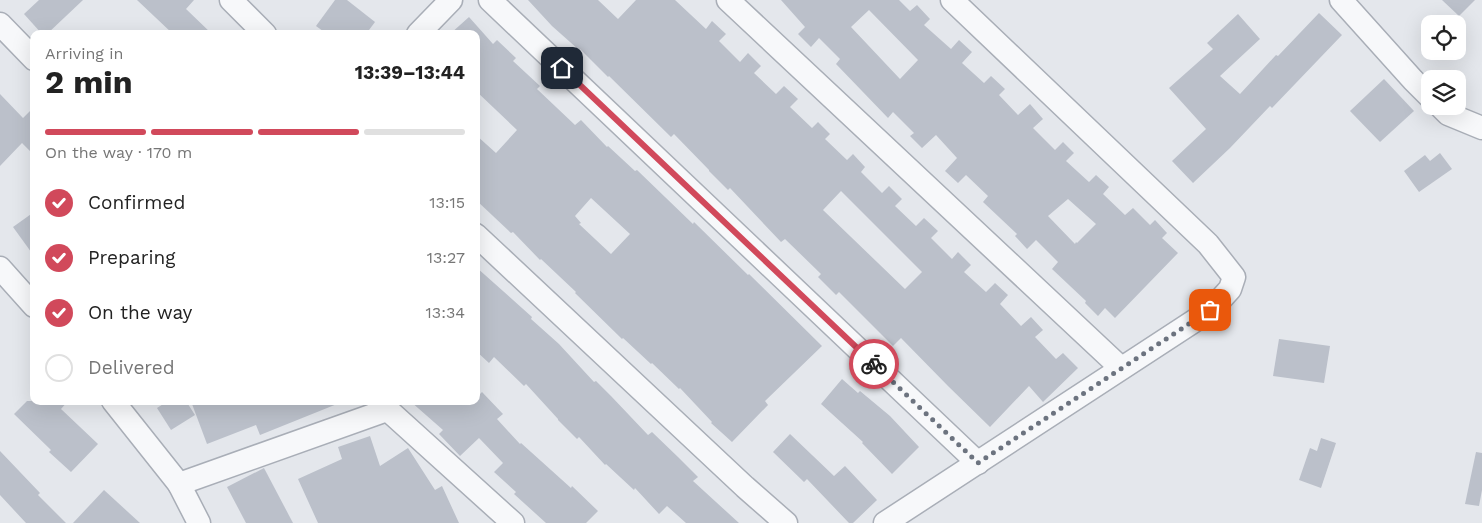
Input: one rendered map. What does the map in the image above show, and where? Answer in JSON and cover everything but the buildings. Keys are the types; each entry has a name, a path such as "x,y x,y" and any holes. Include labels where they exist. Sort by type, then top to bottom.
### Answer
{"street":[{"path":"231,0 261,30"},
{"path":"422,30 451,0"},
{"path":"490,0 978,463"},
{"path":"728,0 1121,368"},
{"path":"885,523 1210,310 1230,289 1234,276 1208,244 952,0"},
{"path":"1341,0 1421,88"},
{"path":"0,24 30,55"},
{"path":"1450,115 1482,128"},
{"path":"480,239 786,523"},
{"path":"0,268 30,302"},
{"path":"116,405 179,484 199,523"},
{"path":"179,484 382,406 513,523"}],"way so far":[{"path":"874,364 978,463 1210,310"}],"route":[{"path":"562,68 874,364"}]}
